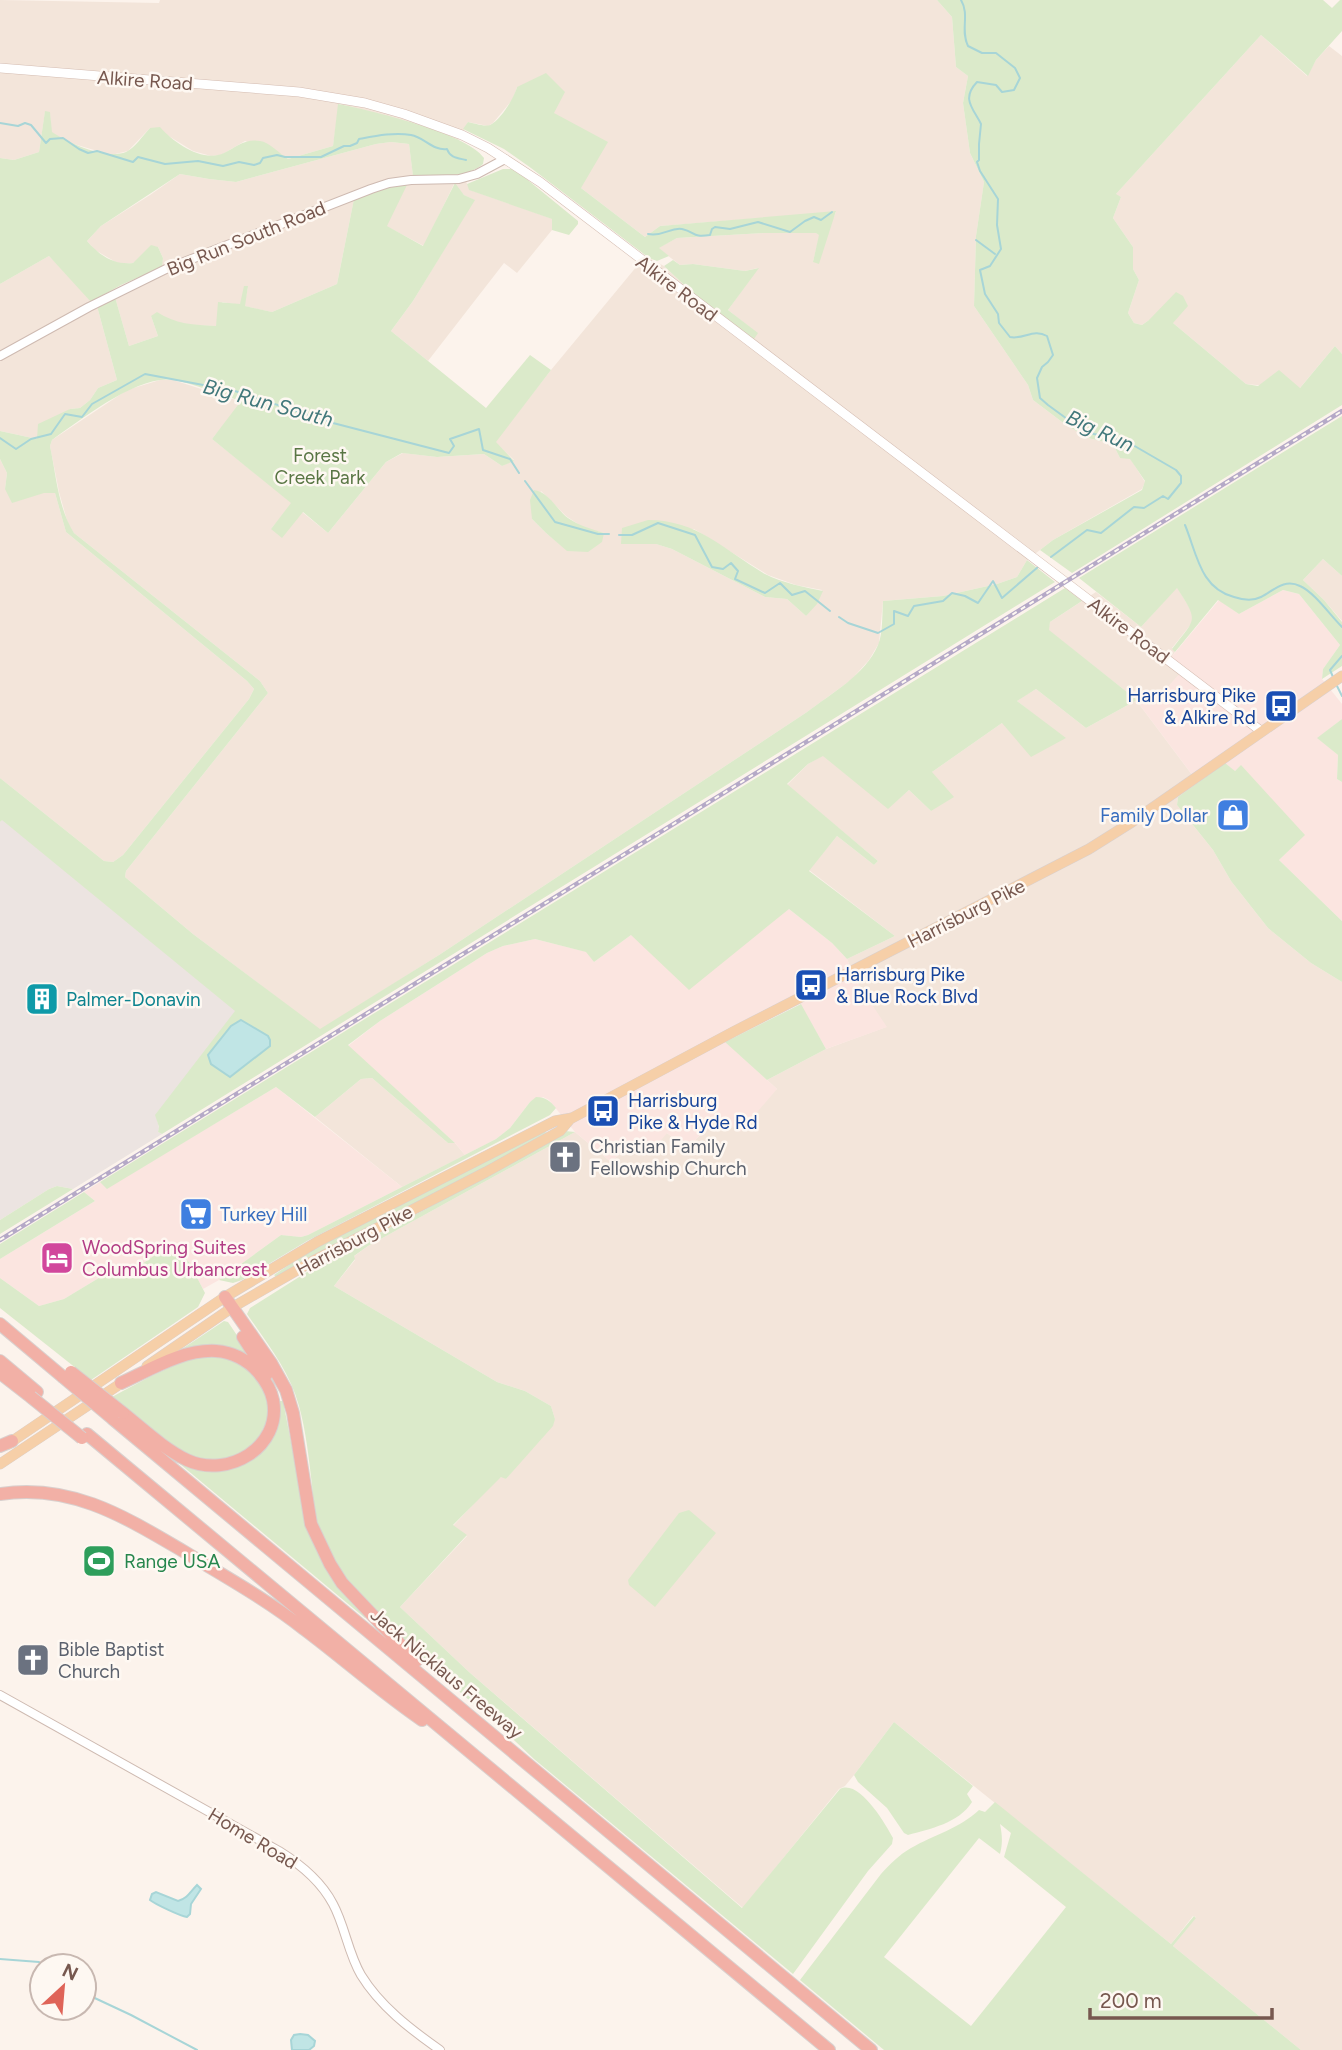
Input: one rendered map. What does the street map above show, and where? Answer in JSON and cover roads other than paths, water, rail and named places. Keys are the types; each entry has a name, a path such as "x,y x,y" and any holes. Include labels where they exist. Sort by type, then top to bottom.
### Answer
{"highway":[{"path":"118,1416 188,1461 210,1466 222,1466 246,1458 264,1440 273,1416 271,1382 226,1305"},
{"path":"226,1305 271,1363 286,1390 293,1413 311,1524 342,1583 404,1651 532,1768"},
{"name":"Jack Nicklaus Freeway","path":"0,1324 118,1416 532,1768 871,2050"},
{"path":"121,1383 186,1356 217,1351 232,1354 249,1363 273,1396"},
{"path":"0,1361 34,1395"},
{"path":"0,1373 34,1395 126,1466 829,2050"},
{"path":"0,1494 52,1493 90,1502 127,1518 256,1595 304,1628 399,1704 496,1773"}],"main road":[{"name":"Alkire Road","path":"0,68 262,89 340,98 384,108 475,142 549,189 1261,731"},
{"name":"Harrisburg Pike","path":"4,1445 226,1305 486,1172 560,1131 572,1118 732,1032 1089,849 1342,676"},
{"name":"Harrisburg Pike","path":"0,1464 121,1383 226,1305"}],"street":[{"name":"Big Run South Road","path":"0,356 120,291 200,255 389,183 458,179 477,174 505,159"},
{"name":"Home Road","path":"0,1695 279,1851 304,1869 333,1905 359,1972 369,1987 386,2007 429,2047 440,2050"}],"water":[{"path":"241,1020 268,1036 270,1046 230,1077 211,1064 208,1055 231,1026"},
{"path":"197,1885 201,1889 191,1904 187,1917 150,1900 156,1892 178,1901"},
{"path":"294,2035 308,2035 315,2041 314,2046 309,2050 292,2050 291,2040"}],"waterway":[{"name":"Big Run","path":"961,0 965,11 968,46 982,53 996,53 1015,68 1020,78 1014,90 1002,92 996,85 977,82 969,99 981,124 977,162 998,199 997,225 1001,249 990,266 980,270 985,294 998,314 999,323 1010,337 1037,333 1047,336 1053,355 1042,367 1037,378 1040,398 1074,424 1094,434 1126,441 1176,470 1181,476 1181,483 1168,499 1163,496 1144,508 1134,507 1101,533 1087,530 1051,557"},
{"path":"0,123 18,126 25,123 31,125 46,143 50,139 63,138 88,153 97,151 133,162 138,157 165,164 198,161 223,166 239,162 254,165 260,163 263,158 277,155 321,157 357,143 359,139 398,134 416,136 466,160"},
{"path":"648,234 678,229 704,236 710,235 715,227 730,229 758,222 790,232 805,221 814,217 821,220 832,212"},
{"path":"976,240 995,254"},
{"name":"Big Run South","path":"0,438 16,449 31,439 51,434 65,414 82,417 92,404 145,374 235,391 333,423 449,453 454,446 450,439 479,429 483,450 510,459 519,473"},
{"name":"Big Run South","path":"525,481 555,522 598,534 609,534"},
{"name":"Big Run South","path":"619,535 632,535 658,523 695,535 712,567 723,569 731,563 738,571 735,579 765,593 780,583 792,595 805,591 830,611"},
{"name":"Big Run","path":"1185,525 1201,568 1214,586 1223,593 1251,600 1284,584 1294,584 1311,593 1342,627"},
{"name":"Big Run South","path":"839,617 848,623 878,633 894,624 894,611 908,616 914,606 943,601 952,593 978,603 993,581 1002,598 1038,567"},
{"name":"Big Run","path":"1333,677 1330,670 1342,656"},
{"name":"Big Run","path":"1337,686 1342,696"},
{"path":"0,1959 28,1961"},
{"path":"98,2000 197,2050"}],"railway":[{"path":"0,1240 1342,411"}],"place":[{"name":"Harrisburg Pike & Alkire Rd","path":"1281,706"},
{"name":"Family Dollar","path":"1233,815"},
{"name":"Harrisburg Pike & Blue Rock Blvd","path":"811,985"},
{"name":"Palmer-Donavin","path":"42,999"},
{"name":"Harrisburg Pike & Hyde Rd","path":"603,1111"},
{"name":"Christian Family Fellowship Church","path":"565,1157"},
{"name":"Turkey Hill","path":"196,1214"},
{"name":"WoodSpring Suites Columbus Urbancrest","path":"57,1258"},
{"name":"Range USA","path":"99,1561"},
{"name":"Bible Baptist Church","path":"33,1660"}],"park label":[{"name":"Forest Creek Park","path":"320,466"}]}
